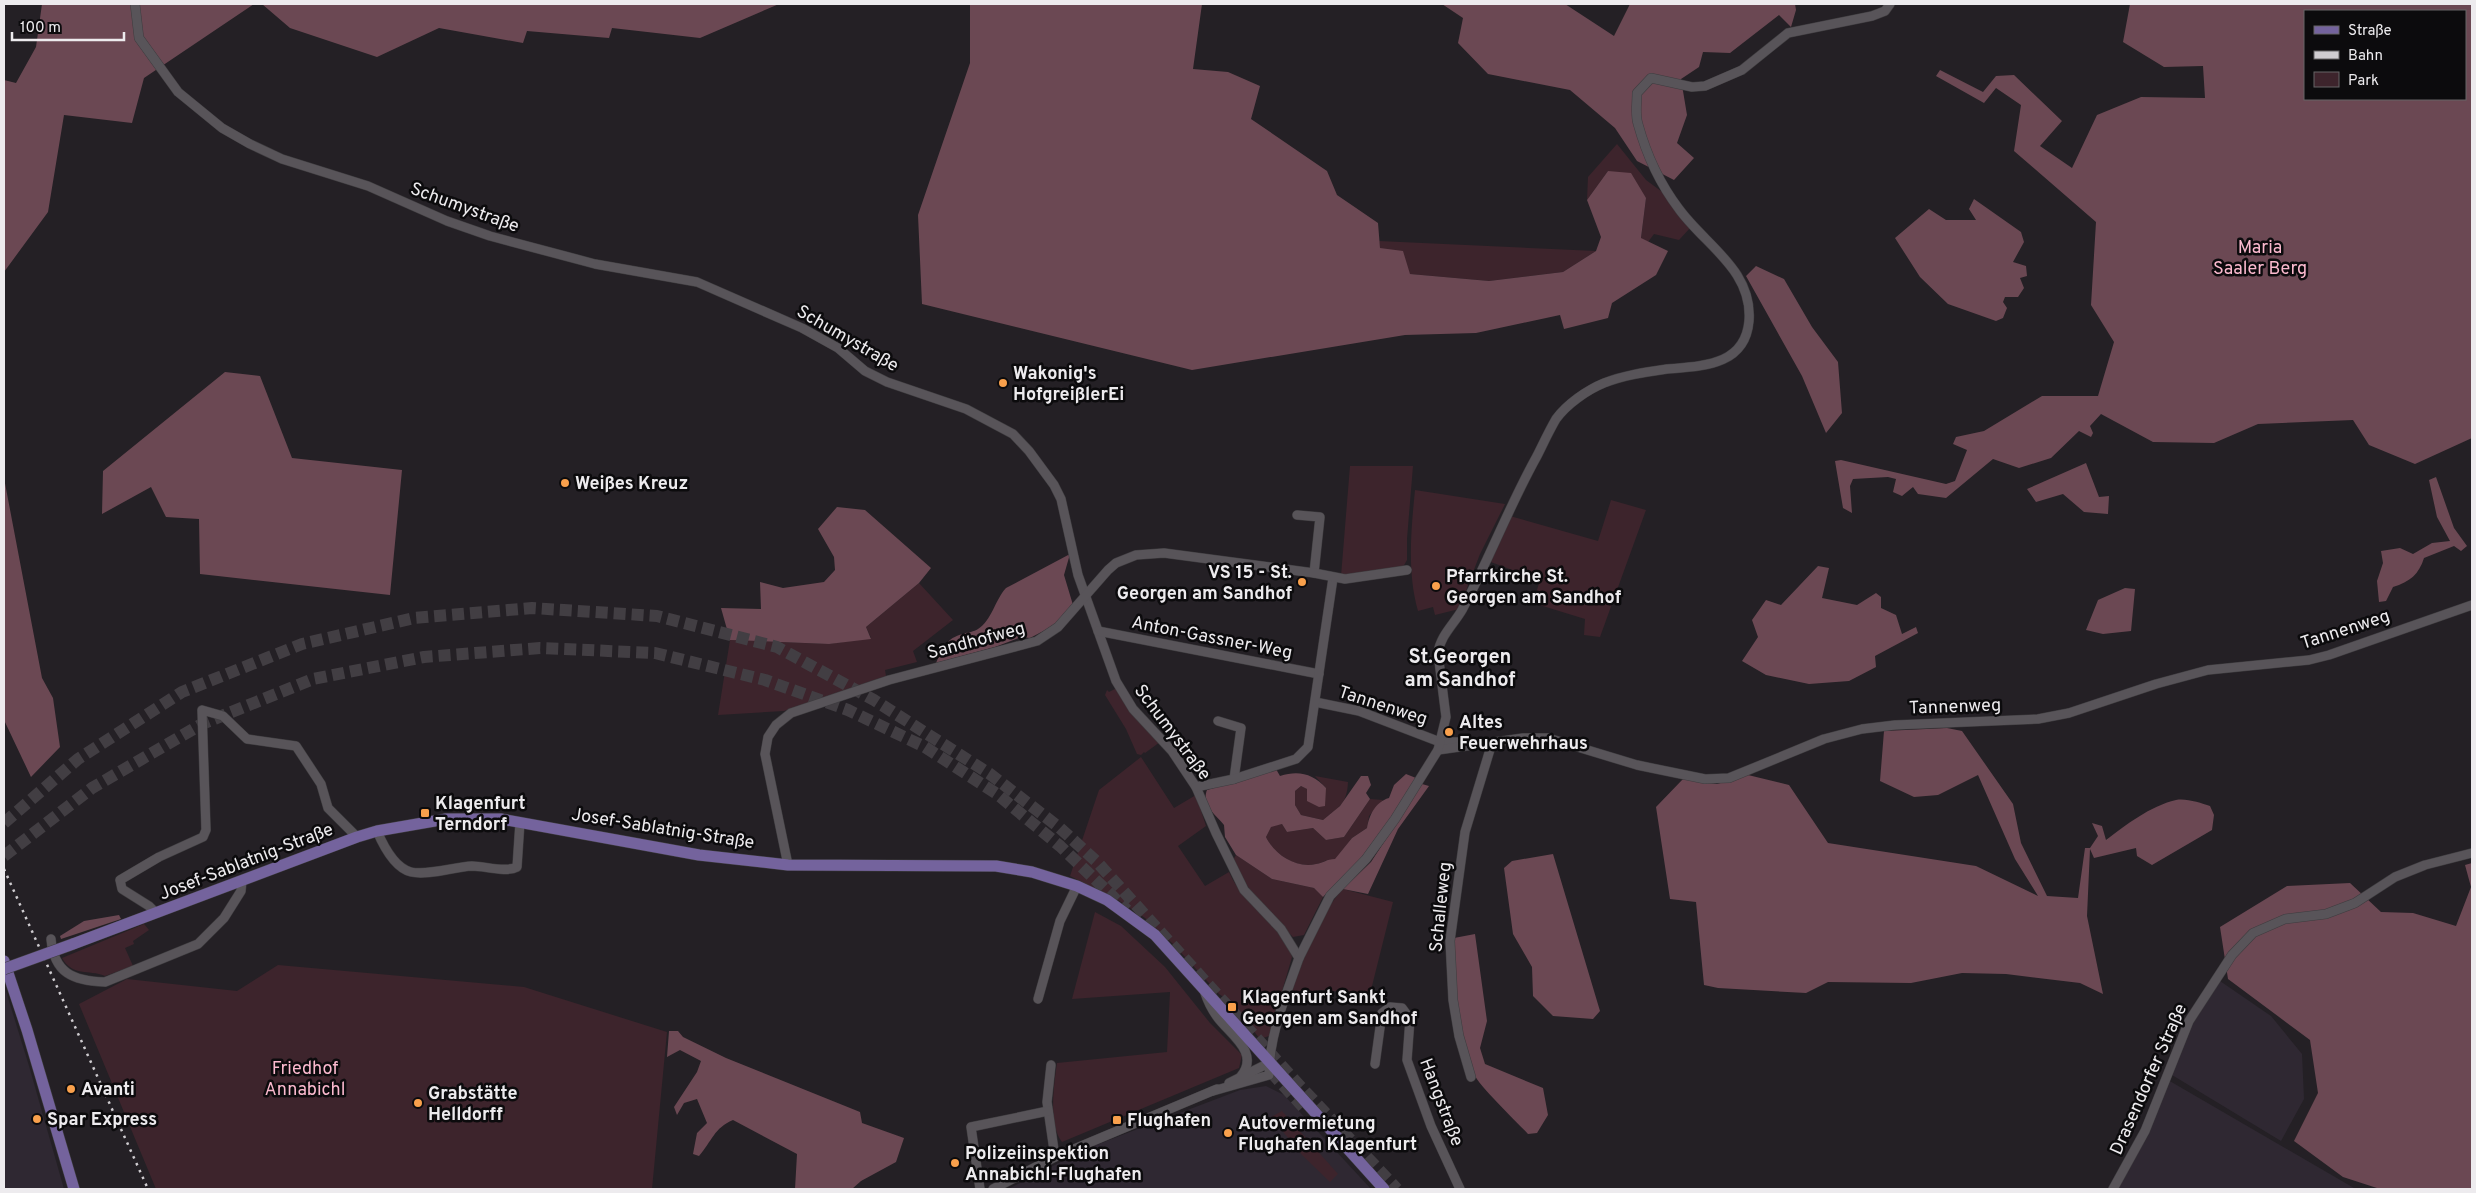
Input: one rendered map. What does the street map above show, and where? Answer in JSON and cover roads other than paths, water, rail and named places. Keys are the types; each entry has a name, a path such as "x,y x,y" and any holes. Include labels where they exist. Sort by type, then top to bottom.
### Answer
{"main road":[{"name":"Josef-Sablatnig-Straße","path":"4,969 357,837 377,831 446,820 480,818 520,822 700,855 788,864 996,866 1032,872 1077,886 1107,900 1155,935 1384,1189"},
{"path":"4,961 27,1030 74,1189"}],"street":[{"name":"Schumystraße","path":"135,4 139,38 178,92 222,128 250,144 282,159 368,186 447,221 490,236 595,264 697,282 802,328 838,348 865,371 887,382 966,409 1013,434 1035,458 1054,485 1061,499 1074,561 1098,631 1124,696 1142,721 1172,751 1196,787 1216,834 1244,890 1280,929 1299,958"},
{"path":"1213,1091 1269,1075 1269,1063 1281,1008 1299,958 1330,896 1372,851 1395,819 1439,746 1446,717 1438,652 1439,644 1462,610 1512,503 1557,418 1576,399 1604,383 1635,374 1701,367 1721,361 1738,350 1745,337 1749,320 1744,288 1738,273 1696,230 1661,184 1637,122 1637,93 1651,78 1692,86 1705,86 1724,79 1753,62 1788,33 1872,16 1885,11 1890,4"},
{"path":"1297,515 1320,517 1314,573"},
{"name":"Sandhofweg","path":"788,864 765,754 768,737 776,725 790,713 889,680 1037,641 1058,627 1116,563 1136,555 1164,554 1314,573 1345,579 1407,570"},
{"path":"1196,787 1234,778 1296,759 1308,747 1333,578"},
{"name":"Tannenweg","path":"1315,702 1359,711 1439,746 1492,743 1523,738 1548,738 1637,765 1705,779 1729,778 1824,739 1862,730 1896,725 2038,719 2069,713 2208,670 2309,660 2329,655 2472,605"},
{"name":"Anton-Gassner-Weg","path":"1098,631 1319,674"},
{"path":"156,913 149,906 122,889 120,880 146,863 203,837 206,830 202,710 223,716 247,739 296,746 321,784 328,808 357,837"},
{"path":"1218,720 1241,728 1234,778"},
{"name":"Schalleweg","path":"1471,1077 1453,1000 1450,940 1465,832 1492,743"},
{"path":"377,831 397,863 410,872 488,866 508,869 517,867 520,822"},
{"name":"Drasendorfer Straße","path":"2112,1189 2145,1131 2189,1021 2232,955 2253,933 2285,919 2326,914 2355,903 2395,877 2425,865 2472,852"},
{"path":"51,939 57,961 67,974 90,981 105,982 198,944 224,918 241,891 242,881"},
{"path":"1038,999 1060,920 1077,886"},
{"path":"1202,986 1217,1016 1246,1051 1249,1063 1241,1077"},
{"name":"Hangstraße","path":"1375,1064 1382,1013 1390,1007 1402,1008 1410,1019 1407,1060 1431,1126 1460,1189"},
{"path":"993,1189 1055,1157 1213,1091 1269,1063"},
{"path":"1051,1064 1047,1102 1055,1157"},
{"path":"980,1189 971,1127 1048,1110"}],"tunnel":[{"path":"4,823 78,759 182,692 302,644 414,618 532,608 657,616 777,647 874,700 990,774 1060,828 1097,862 1299,1085 1397,1189"},
{"path":"4,856 92,788 202,724 313,679 424,657 540,648 655,653 765,680 848,710 925,747 997,794 1060,846 1127,910"},
{"path":"1271,1072 1303,1107"}],"railway":[{"path":"4,869 148,1189"}],"place":[{"name":"Wakonig's HofgreißlerEi","path":"1003,383"},
{"name":"Weißes Kreuz","path":"565,483"},
{"name":"VS 15 - St. Georgen am Sandhof","path":"1302,582"},
{"name":"Pfarrkirche St. Georgen am Sandhof","path":"1436,586"},
{"name":"Altes Feuerwehrhaus","path":"1449,732"},
{"name":"Klagenfurt Terndorf","path":"425,813"},
{"name":"Klagenfurt Sankt Georgen am Sandhof","path":"1232,1007"},
{"name":"Avanti","path":"71,1089"},
{"name":"Grabstätte Helldorff","path":"418,1103"},
{"name":"Spar Express","path":"37,1119"},
{"name":"Flughafen","path":"1117,1120"},
{"name":"Autovermietung Flughafen Klagenfurt","path":"1228,1133"},
{"name":"Polizeiinspektion Annabichl-Flughafen","path":"955,1163"}],"district":[{"name":"St.Georgen am Sandhof","path":"1460,668"}],"park label":[{"name":"Maria Saaler Berg","path":"2260,257"},
{"name":"Friedhof Annabichl","path":"305,1078"}]}
